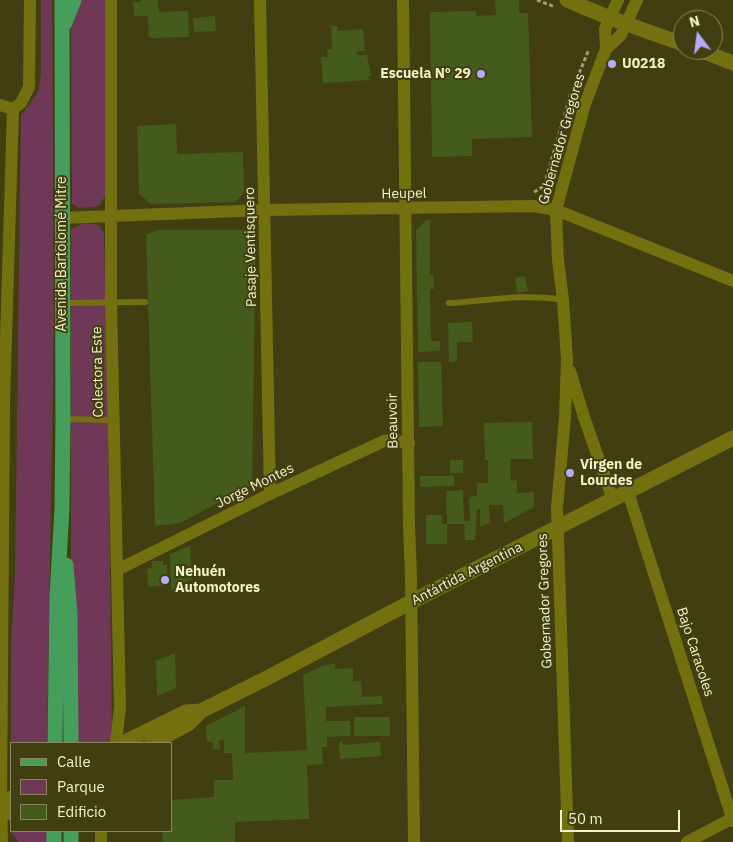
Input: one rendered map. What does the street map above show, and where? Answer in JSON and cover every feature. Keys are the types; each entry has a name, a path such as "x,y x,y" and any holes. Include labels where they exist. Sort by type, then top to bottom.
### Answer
{"main road":[{"name":"Avenida Bartolomé Mitre","path":"54,742 63,420 61,218 62,0"},
{"path":"62,32 74,0"},
{"name":"Avenida Bartolomé Mitre","path":"62,508 70,614 71,740"}],"street":[{"path":"13,109 21,103 29,87 30,0"},
{"name":"Colectora Este","path":"111,0 111,302 120,707 116,742"},
{"name":"Pasaje Ventisquero","path":"260,0 266,210 270,494"},
{"name":"Beauvoir","path":"402,0 414,842"},
{"path":"567,0 610,18 673,40"},
{"name":"Gobernador Gregores","path":"568,842 558,528 558,486 565,417 567,359 558,260 556,210 585,104 606,49 605,29 618,0"},
{"name":"Gobernador Gregores","path":"606,49 621,35 637,0"},
{"path":"0,105 13,109"},
{"path":"2,842 4,808 1,647 2,403 13,109"},
{"name":"Heupel","path":"61,218 266,210 534,206 556,210 733,281"},
{"name":"Gobernador Gregores","path":"567,359 584,417 613,500"},
{"name":"Antártida Argentina","path":"154,742 188,724 201,711 733,438"},
{"name":"Jorge Montes","path":"117,570 270,494 384,441 391,440 409,443"},
{"name":"Bajo Caracoles","path":"628,492 733,819"},
{"name":"Antártida Argentina","path":"125,742 186,712 201,711"},
{"path":"687,842 733,819"}],"lane":[{"path":"449,303 531,297 547,297 562,300"},
{"path":"62,303 145,302"},
{"path":"63,420 114,420"}],"path":[{"path":"533,192 544,186 570,96 590,46"}],"green space":[{"path":"41,0 52,0 54,323 47,742 11,742 11,644 15,574 21,116 38,92 41,74"},
{"path":"82,0 105,0 106,186 105,196 99,206 79,208 72,203 71,29"},
{"path":"83,223 99,225 104,234 109,486 112,735 110,742 76,742 71,573 71,229"},
{"path":"12,832 48,832 48,842 18,842"}],"building":[{"path":"141,0 158,0 159,12 188,11 189,37 149,38 148,16 134,16 133,2 141,2"},
{"path":"495,0 519,0 519,13 528,13 532,137 472,139 472,156 432,157 430,12 476,11 476,16 496,15"},
{"path":"215,16 216,31 194,32 193,18"},
{"path":"331,26 338,26 338,31 363,29 365,51 357,51 357,55 367,55 371,76 368,76 369,80 323,83 321,57 328,57 327,49 332,49"},
{"path":"176,124 177,154 243,152 244,192 236,202 151,204 139,194 137,126"},
{"path":"426,220 430,220 430,275 433,275 434,289 430,289 431,341 440,341 440,351 418,352 416,230"},
{"path":"158,230 256,230 252,485 180,523 155,526 146,235"},
{"path":"525,276 528,291 517,293 515,278"},
{"path":"472,322 473,342 457,342 457,361 449,362 448,323"},
{"path":"418,362 441,362 443,426 419,427"},
{"path":"532,422 533,459 510,459 511,481 517,480 517,493 534,492 534,507 504,523 503,505 489,505 490,523 480,527 480,509 477,509 475,540 465,540 464,524 447,524 446,491 463,490 464,521 470,521 469,497 477,496 477,483 488,483 488,460 485,460 484,423"},
{"path":"450,460 463,460 463,473 450,473"},
{"path":"420,476 454,476 454,486 420,487"},
{"path":"426,515 442,515 442,524 447,524 447,544 426,544"},
{"path":"190,546 192,579 171,591 170,554"},
{"path":"151,561 163,561 163,565 167,565 168,585 148,587 147,569 152,568"},
{"path":"175,653 176,688 157,696 156,661"},
{"path":"335,664 335,669 353,668 353,681 361,681 362,697 382,696 383,704 326,707 326,721 350,721 351,736 327,737 327,747 322,747 323,764 307,765 309,819 235,822 235,842 163,842 162,832 172,832 172,800 214,797 214,780 233,780 232,753 224,753 224,740 219,741 220,749 213,749 213,742 207,742 206,726 245,706 245,753 307,750 303,675 324,665"},
{"path":"354,717 390,717 390,736 354,736"},
{"path":"342,741 343,745 380,742 381,756 340,759 339,742"}],"place":[{"name":"U0218","path":"612,64"},
{"name":"Escuela Nº 29","path":"481,74"},
{"name":"Virgen de Lourdes","path":"570,473"},
{"name":"Nehuén Automotores","path":"165,580"}]}
